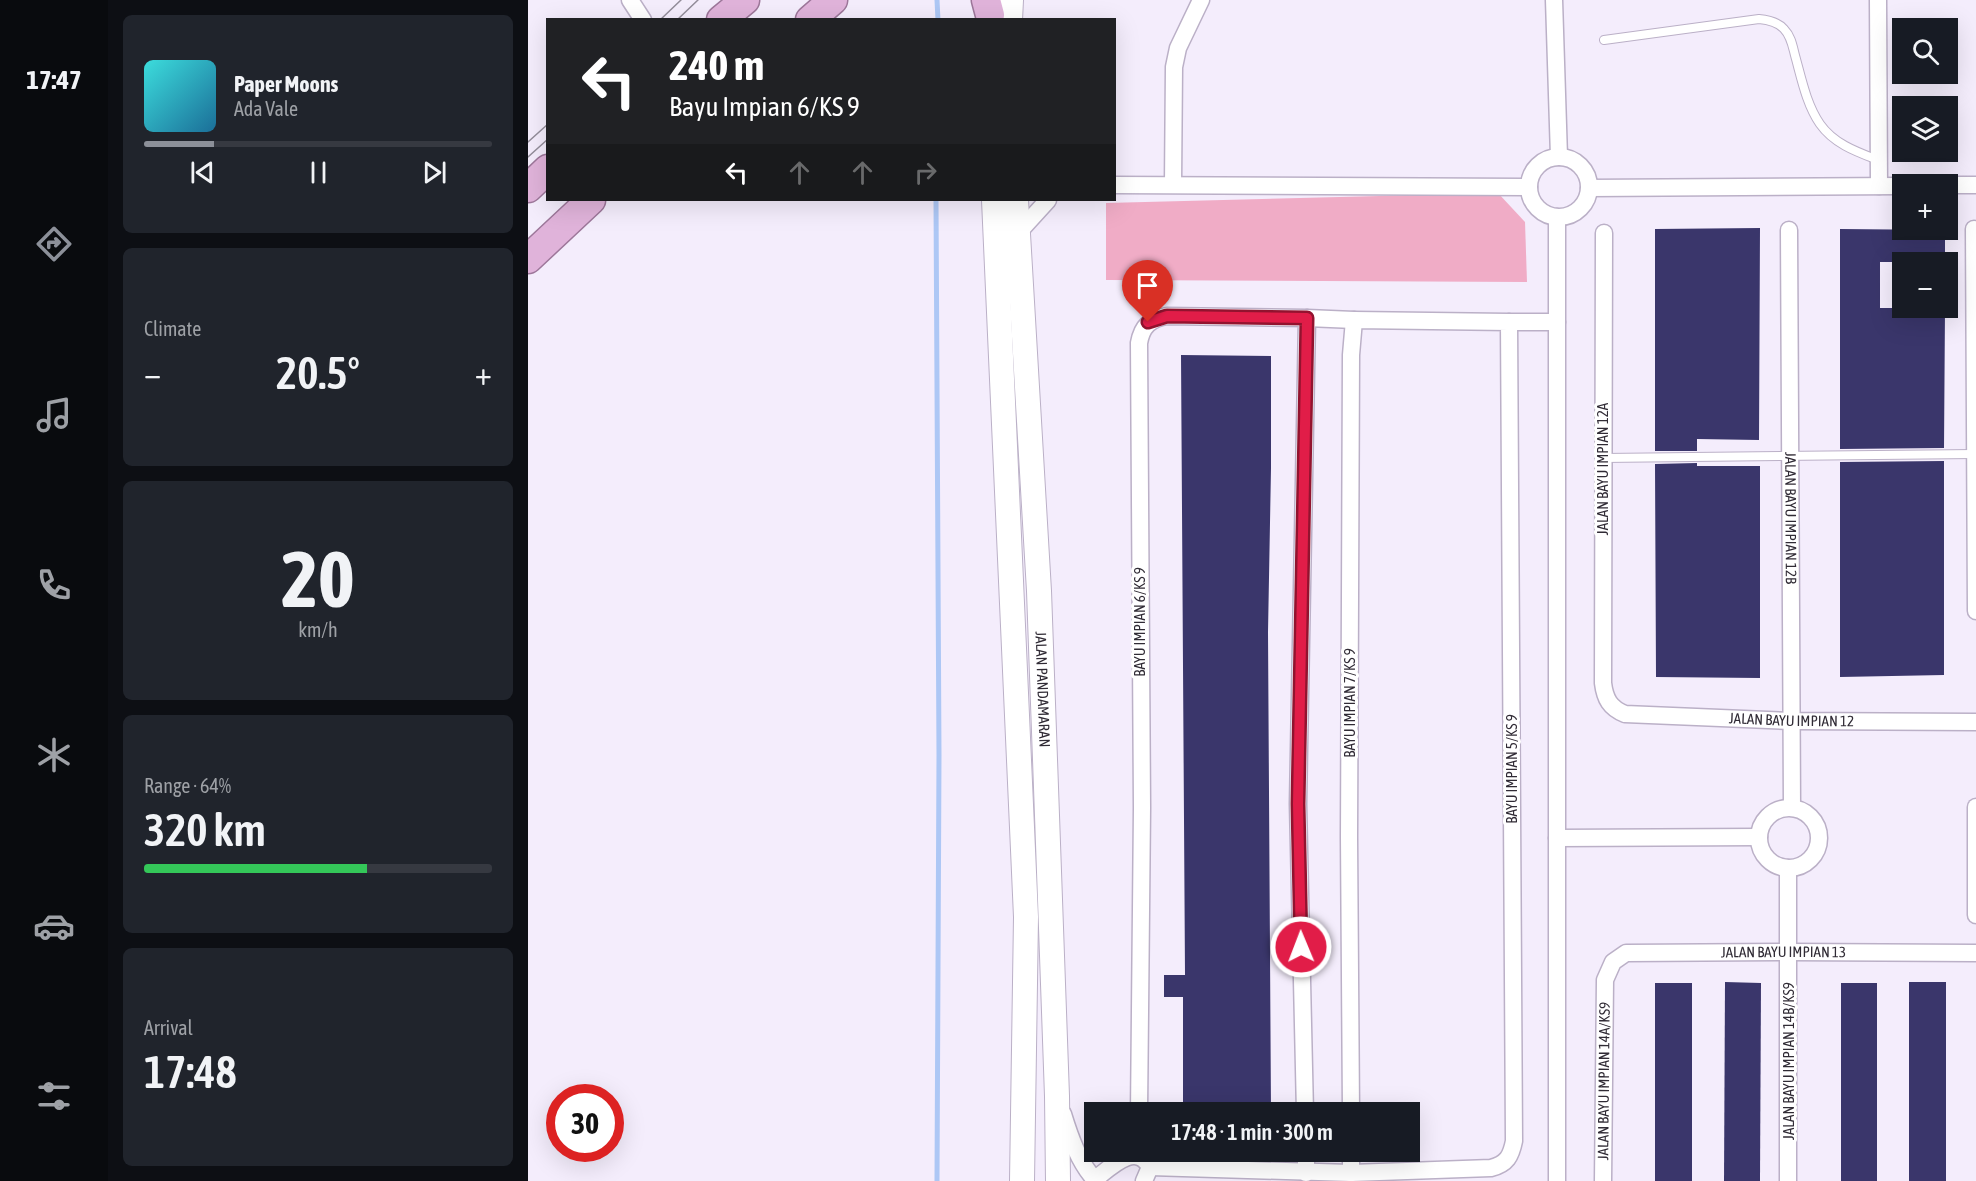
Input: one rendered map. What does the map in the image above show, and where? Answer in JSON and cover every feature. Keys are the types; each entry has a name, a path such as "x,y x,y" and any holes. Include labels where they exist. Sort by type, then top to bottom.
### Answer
{"highway":[{"path":"788,18 809,0"},
{"path":"812,18 833,0"},
{"path":"528,188 546,171"},
{"path":"528,259 590,201"}],"main road":[{"name":"JALAN PANDAMARAN","path":"994,201 1026,917 1023,1181"},
{"name":"JALAN PANDAMARAN","path":"1016,201 1039,591 1058,1181"}],"street":[{"path":"630,0 642,18"},
{"path":"1173,184 1173,67 1178,48 1201,0"},
{"path":"1554,0 1559,157"},
{"path":"1878,0 1879,186"},
{"path":"1559,157 1568,159 1584,170 1589,188 1587,198 1575,213 1557,218 1540,211 1530,196 1529,187 1535,170 1550,159 1559,157"},
{"path":"1116,184 1529,187"},
{"path":"1958,185 1976,185"},
{"path":"1589,188 1892,186"},
{"path":"1017,234 1047,201"},
{"path":"1557,218 1557,1181"},
{"path":"1974,229 1976,611"},
{"name":"JALAN BAYU IMPIAN 12B","path":"1789,230 1792,807"},
{"name":"JALAN BAYU IMPIAN 12A","path":"1604,233 1603,683 1605,697 1610,704"},
{"name":"BAYU IMPIAN 6/KS 9","path":"1139,1102 1142,808 1139,343 1141,332 1148,322 1167,316 1354,320"},
{"path":"1305,1102 1298,804 1307,318"},
{"path":"1354,320 1557,322"},
{"name":"BAYU IMPIAN 7/KS 9","path":"1351,1102 1349,837 1351,366 1354,320"},
{"name":"BAYU IMPIAN 5/KS 9","path":"1351,1173 1491,1168 1506,1162 1512,1152 1514,1141 1509,322"},
{"name":"JALAN BAYU IMPIAN 12","path":"1610,704 1625,714 1792,721 1976,722"},
{"path":"1792,807 1803,810 1812,818 1818,828 1820,840 1817,851 1810,860 1799,866 1788,868 1769,861 1761,850 1759,837 1763,822 1769,814 1778,809 1792,807"},
{"path":"1976,807 1976,915"},
{"path":"1557,838 1759,837"},
{"name":"JALAN BAYU IMPIAN 14B/KS9","path":"1788,868 1788,1181"},
{"name":"JALAN BAYU IMPIAN 13","path":"1605,980 1613,962 1626,953 1976,953"},
{"name":"JALAN BAYU IMPIAN 14A/KS9","path":"1603,1181 1605,980"},
{"path":"1057,1096 1076,1149 1095,1180 1130,1156 1143,1164 1306,1173 1351,1173 1351,1162"},
{"path":"1306,1162 1306,1173"}],"lane":[{"path":"1604,40 1759,19 1777,24 1786,30 1791,39 1805,94 1821,125 1834,139 1849,149 1878,160"},
{"path":"1604,458 1975,454"}],"shaded area":[{"path":"1498,193 1525,222 1527,282 1106,280 1106,203"}],"building":[{"path":"1760,228 1759,440 1697,439 1697,451 1655,451 1655,229"},
{"path":"1840,229 1892,229 1892,240 1945,240 1945,252 1892,252 1892,262 1880,262 1880,308 1892,308 1892,318 1945,318 1944,448 1840,449"},
{"path":"1181,355 1271,356 1268,632 1271,1102 1183,1102 1183,997 1164,997 1164,975 1185,975"},
{"path":"1944,461 1944,675 1840,677 1840,462"},
{"path":"1697,463 1697,466 1760,466 1760,678 1656,677 1655,464"},
{"path":"1725,982 1761,983 1760,1181 1724,1181"},
{"path":"1909,982 1946,982 1946,1181 1909,1181"},
{"path":"1655,983 1692,983 1692,1181 1655,1181"},
{"path":"1841,983 1877,983 1877,1181 1841,1181"}],"waterway":[{"path":"937,0 938,18"},
{"path":"936,201 939,755 937,1181"}],"tram line":[{"path":"662,18 681,0"},
{"path":"679,18 698,0"},
{"path":"528,142 546,126"},
{"path":"528,157 546,141"}],"route":[{"path":"1148,322 1167,316 1307,318 1298,804 1301,947"}]}
